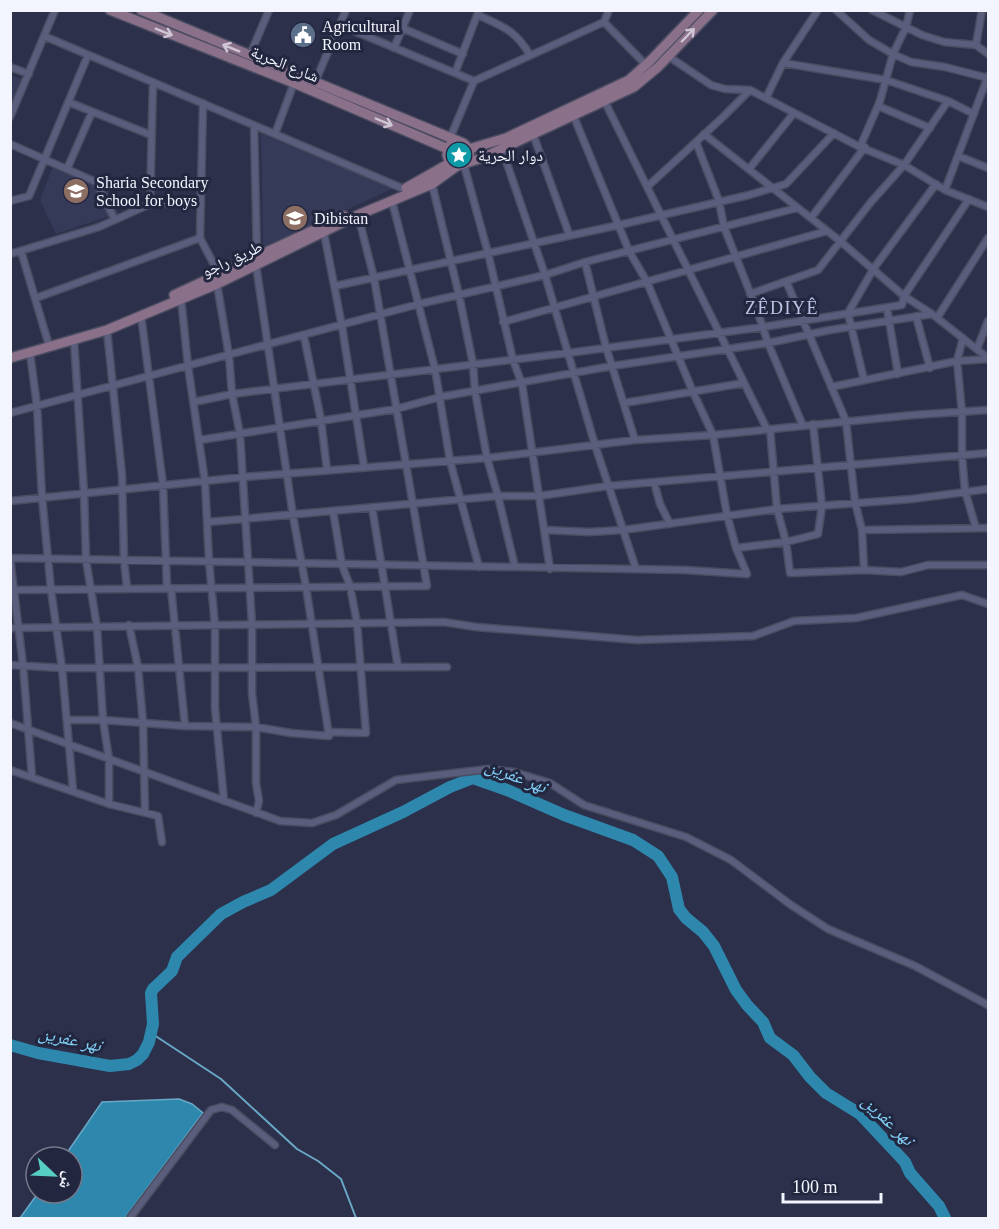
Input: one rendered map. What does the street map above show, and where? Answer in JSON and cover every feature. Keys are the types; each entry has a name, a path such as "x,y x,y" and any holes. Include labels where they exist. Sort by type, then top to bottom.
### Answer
{"main road":[{"name":"شارع الحرية","path":"110,10 274,70 315,82 350,102 448,149"},
{"name":"شارع الحرية","path":"141,10 250,55 294,83 460,142"},
{"name":"طريق راجو","path":"10,358 107,330 181,298 404,189 459,164 502,149 605,102 634,87 699,10"},
{"name":"طريق راجو","path":"469,148 506,138 629,80 668,56 713,10"},
{"path":"460,142 469,148 470,156 459,164 447,158 448,149 453,143 460,142"},
{"name":"طريق راجو","path":"257,261 432,184 459,164"},
{"name":"طريق راجو","path":"10,352 113,322 218,279"}],"street":[{"path":"10,117 55,10"},
{"path":"250,55 269,10"},
{"path":"315,82 346,10"},
{"path":"394,48 410,10"},
{"path":"766,98 783,63 818,10"},
{"path":"836,10 869,40 911,62 988,77 945,190"},
{"path":"872,10 944,42 976,45 988,54"},
{"path":"811,218 862,147 878,106 893,54 906,27 910,10"},
{"path":"976,45 982,10"},
{"path":"604,22 606,12"},
{"path":"455,73 479,13 520,39 530,56"},
{"path":"604,22 649,68"},
{"path":"450,138 474,81 604,22"},
{"path":"340,25 474,81"},
{"path":"402,28 463,54"},
{"path":"44,36 404,189"},
{"path":"10,201 29,196 88,55"},
{"path":"668,56 711,85 725,89 750,90 862,147 904,165 945,190 988,207"},
{"path":"783,63 886,80 948,101 974,114"},
{"path":"10,67 28,74"},
{"path":"150,204 153,82"},
{"path":"275,134 294,83"},
{"path":"647,187 750,90"},
{"path":"750,294 818,270 904,165 948,101"},
{"path":"68,102 151,135"},
{"path":"605,102 768,429 777,509 786,542 790,573 864,570 901,572 928,565 988,565"},
{"path":"203,103 200,238 218,279 244,477 252,624 256,783 260,801 256,813"},
{"path":"878,106 930,128"},
{"path":"67,169 92,112"},
{"path":"749,169 794,113"},
{"path":"32,777 23,665 12,590 10,558 685,570 747,574 736,548 713,435 647,282 629,251 574,117"},
{"path":"67,720 256,727 329,736 302,563 292,516 257,261 254,125"},
{"path":"335,286 619,225 786,184 834,133"},
{"path":"533,134 569,234"},
{"path":"704,134 874,268 904,296 934,316 988,359"},
{"path":"696,142 719,201 724,227 802,426"},
{"path":"10,144 96,182 115,220"},
{"path":"502,149 545,274 595,445 636,569"},
{"path":"958,156 988,168"},
{"path":"459,164 488,253 503,322 522,384 550,569"},
{"path":"432,184 452,261 473,364 475,391 487,458 515,567"},
{"path":"864,381 848,313 874,268 936,184"},
{"path":"194,402 232,394 763,327 902,305 904,296 969,199"},
{"path":"392,201 435,369 450,461 479,567"},
{"path":"10,254 99,227 150,204 200,203"},
{"path":"10,413 419,304 545,274 797,208"},
{"path":"12,590 427,586 374,278 358,215"},
{"path":"503,322 827,231"},
{"path":"324,233 342,326 364,467"},
{"path":"36,298 200,238"},
{"path":"934,316 988,238"},
{"path":"21,251 48,342"},
{"path":"585,262 606,347 635,440"},
{"path":"786,281 846,422 855,502 862,530 864,570"},
{"path":"181,298 188,366 205,482 215,626 215,708 224,801"},
{"path":"887,308 898,374"},
{"path":"141,315 163,485 165,561 175,627 185,726"},
{"path":"200,440 396,409 440,397 612,366 768,343 916,316 934,316"},
{"path":"916,316 930,368"},
{"path":"976,349 988,321"},
{"path":"107,330 122,475 127,589"},
{"path":"304,336 315,384 327,470"},
{"path":"963,338 957,361 962,412 962,456 965,491 976,528"},
{"path":"74,340 86,560 97,627 109,759 109,804"},
{"path":"30,353 37,406 42,497 51,590 62,668 73,790"},
{"path":"831,387 957,361 988,359"},
{"path":"624,403 744,383"},
{"path":"10,501 244,477 487,458 635,440 988,410"},
{"path":"736,548 786,542 818,534 822,506 813,424"},
{"path":"208,522 498,496 539,496 608,486 988,453"},
{"path":"654,482 660,504 670,524"},
{"path":"545,530 589,532 623,530 777,509 988,489"},
{"path":"372,507 398,667"},
{"path":"328,732 366,733 357,623 350,586 342,565 333,511"},
{"path":"862,530 988,528"},
{"path":"10,628 444,622 476,627 637,640 753,636 794,621 856,618 962,595 988,604"},
{"path":"129,625 138,668 143,723 145,812"},
{"path":"10,665 62,668 447,667"},
{"path":"10,723 280,821 312,823 336,815 396,780 488,769 514,772 550,783 584,805 686,837 731,860 790,905 828,928 915,966 988,1005"},
{"path":"10,770 109,804 158,816 162,842"},
{"path":"130,1218 211,1110 222,1107 232,1110 275,1145"}],"shaded area":[{"path":"11,75 21,79 11,104"},
{"name":"Dibistan","path":"261,134 394,188 263,248"},
{"name":"Sharia Secondary School for boys","path":"55,161 104,182 118,213 56,234 40,200"},
{"path":"179,1099 192,1104 203,1113 125,1218 20,1218 29,1205 84,1205 84,1145 72,1145 102,1102"}],"waterway":[{"name":"نهر عفرين","path":"10,1045 38,1053 110,1066 129,1064 137,1060 149,1042 153,1024 151,993 153,989 172,971 177,957 221,914 271,890 333,844 473,778 633,840 658,856 672,877 679,909 714,946 736,990 763,1022 770,1038 793,1055 826,1093 860,1114 905,1162 910,1173 939,1206 945,1218"},
{"path":"151,1033 221,1079 297,1149 318,1161 341,1179 356,1218"}],"place":[{"name":"Agricultural Room","path":"303,35"},
{"name":"دوار الحرية","path":"459,155"},
{"name":"Sharia Secondary School for boys","path":"76,191"},
{"name":"Dibistan","path":"295,218"}],"district":[{"name":"ZÊDIYÊ","path":"782,308"}]}
